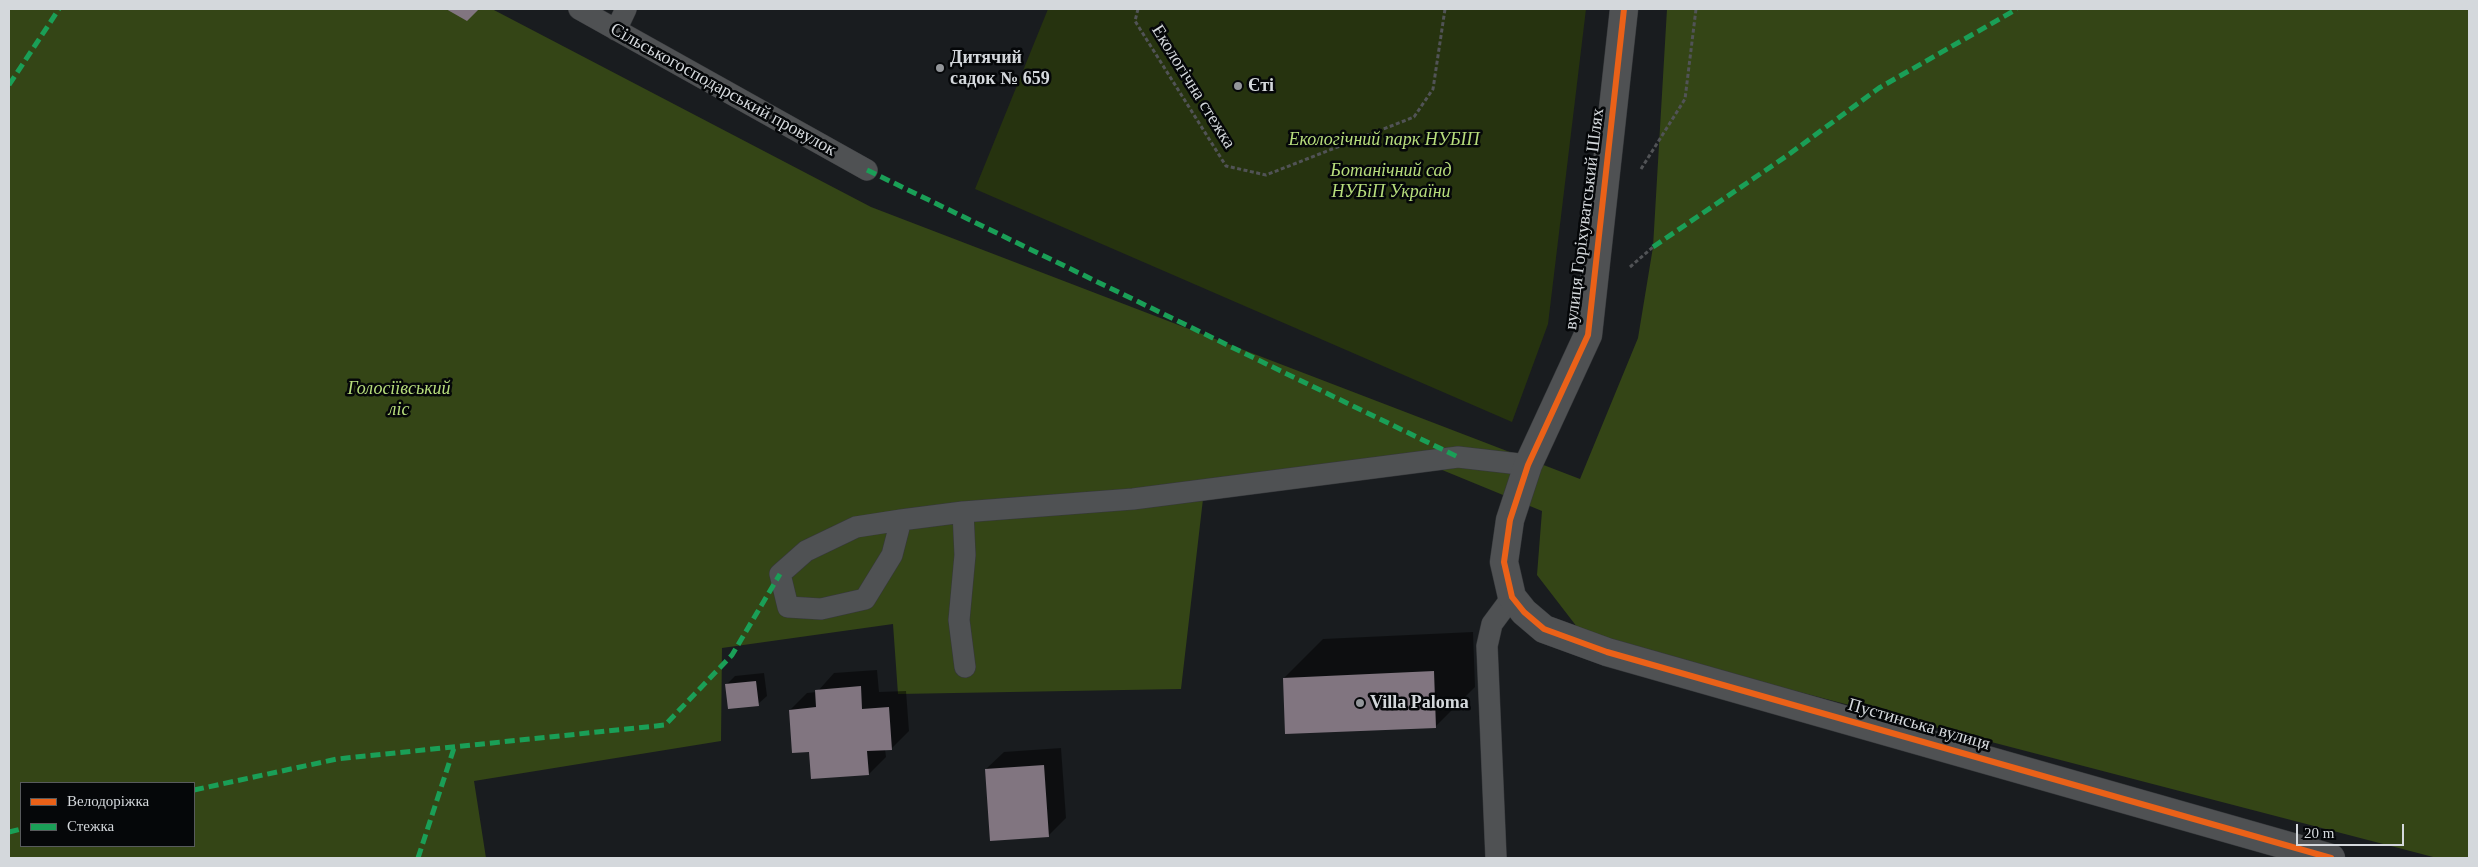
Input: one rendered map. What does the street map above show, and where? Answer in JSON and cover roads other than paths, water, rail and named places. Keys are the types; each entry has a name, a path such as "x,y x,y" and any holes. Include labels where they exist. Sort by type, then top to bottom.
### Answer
{"street":[{"name":"вулиця Горіхуватський Шлях","path":"1512,597 1504,562 1510,520 1528,465 1588,335 1624,9"},
{"name":"Пустинська вулиця","path":"1512,597 1524,612 1544,629 1607,652 2331,858"}],"lane":[{"name":"Сільськогосподарський провулок","path":"578,9 867,170"},
{"path":"616,30 626,9"},
{"path":"901,520 892,555 865,599 821,609 788,607 780,574 806,551 856,527 901,520 964,512 1133,499 1458,457 1528,465"},
{"path":"964,512 965,555 959,620 965,667"},
{"path":"1496,858 1488,646 1492,624 1512,597"}],"place":[{"name":"Дитячий садок № 659","path":"940,68"},
{"name":"Єті","path":"1238,86"},
{"name":"Villa Paloma","path":"1360,703"}],"park label":[{"name":"Екологічний парк НУБІП","path":"1384,140"},
{"name":"Ботанічний сад НУБіП України","path":"1391,181"},
{"name":"Голосіївський ліс","path":"399,399"}]}
